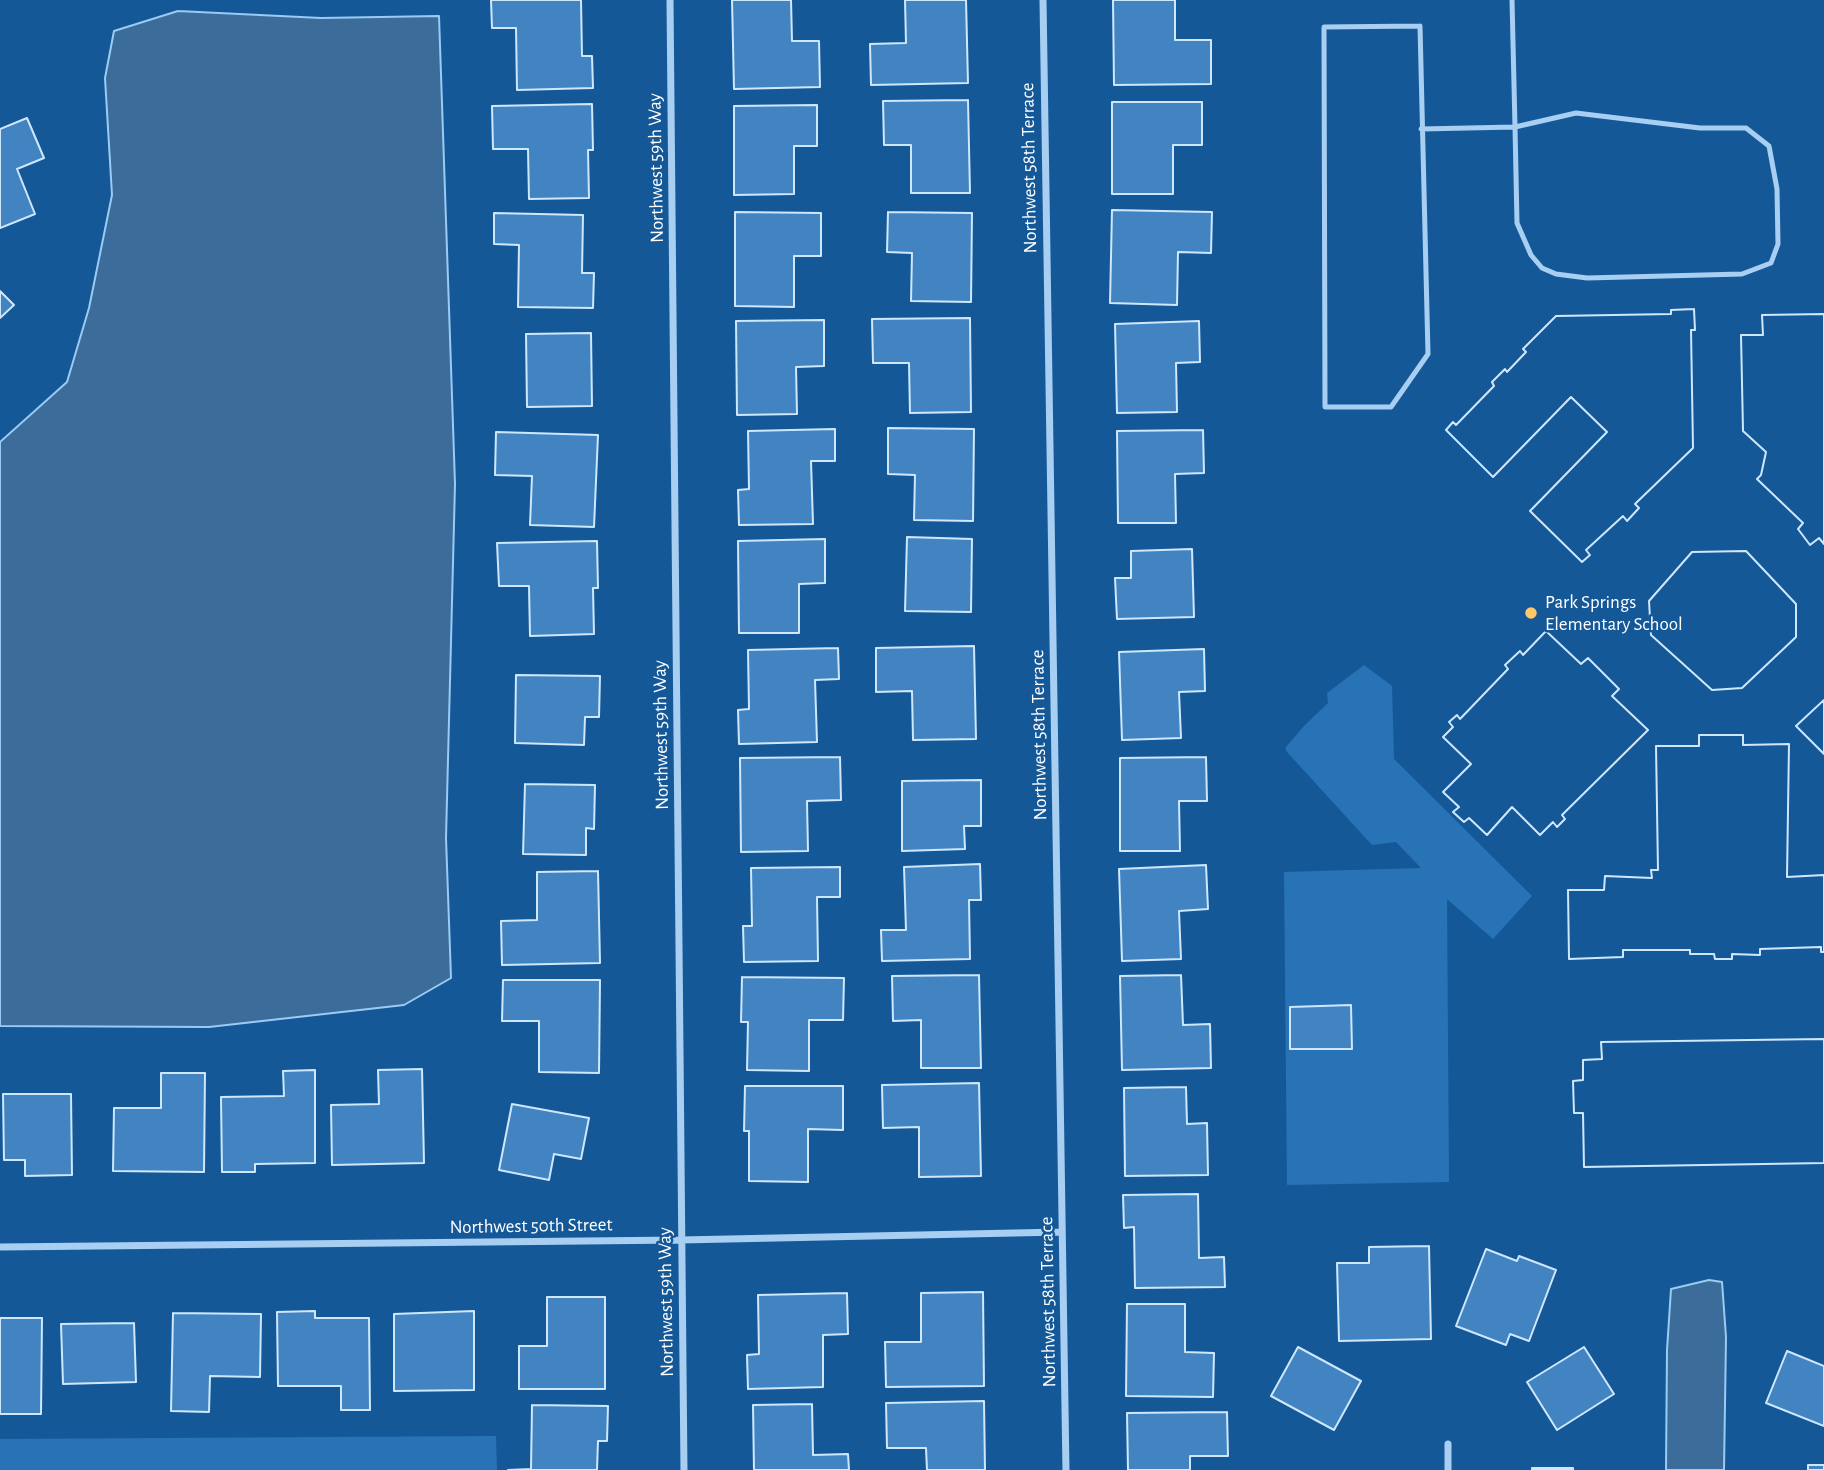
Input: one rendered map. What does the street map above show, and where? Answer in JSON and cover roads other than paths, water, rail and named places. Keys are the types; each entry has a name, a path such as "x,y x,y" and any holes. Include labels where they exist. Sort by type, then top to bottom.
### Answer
{"street":[{"name":"Northwest 59th Way","path":"670,0 684,1470"},
{"name":"Northwest 58th Terrace","path":"1042,0 1066,1470"},
{"name":"Northwest 50th Street","path":"0,1247 681,1240 1062,1232"},
{"path":"1448,1444 1448,1470"}],"lane":[{"path":"1421,129 1515,127 1576,113 1700,128 1746,128 1769,146 1777,188 1778,244 1771,263 1742,274 1587,278 1556,274 1542,268 1531,255 1517,223 1515,127 1512,0"},
{"path":"1420,26 1421,129 1429,354 1391,407 1325,407 1324,27 1420,26"}],"place":[{"name":"Park Springs Elementary School","path":"1531,613"}]}
